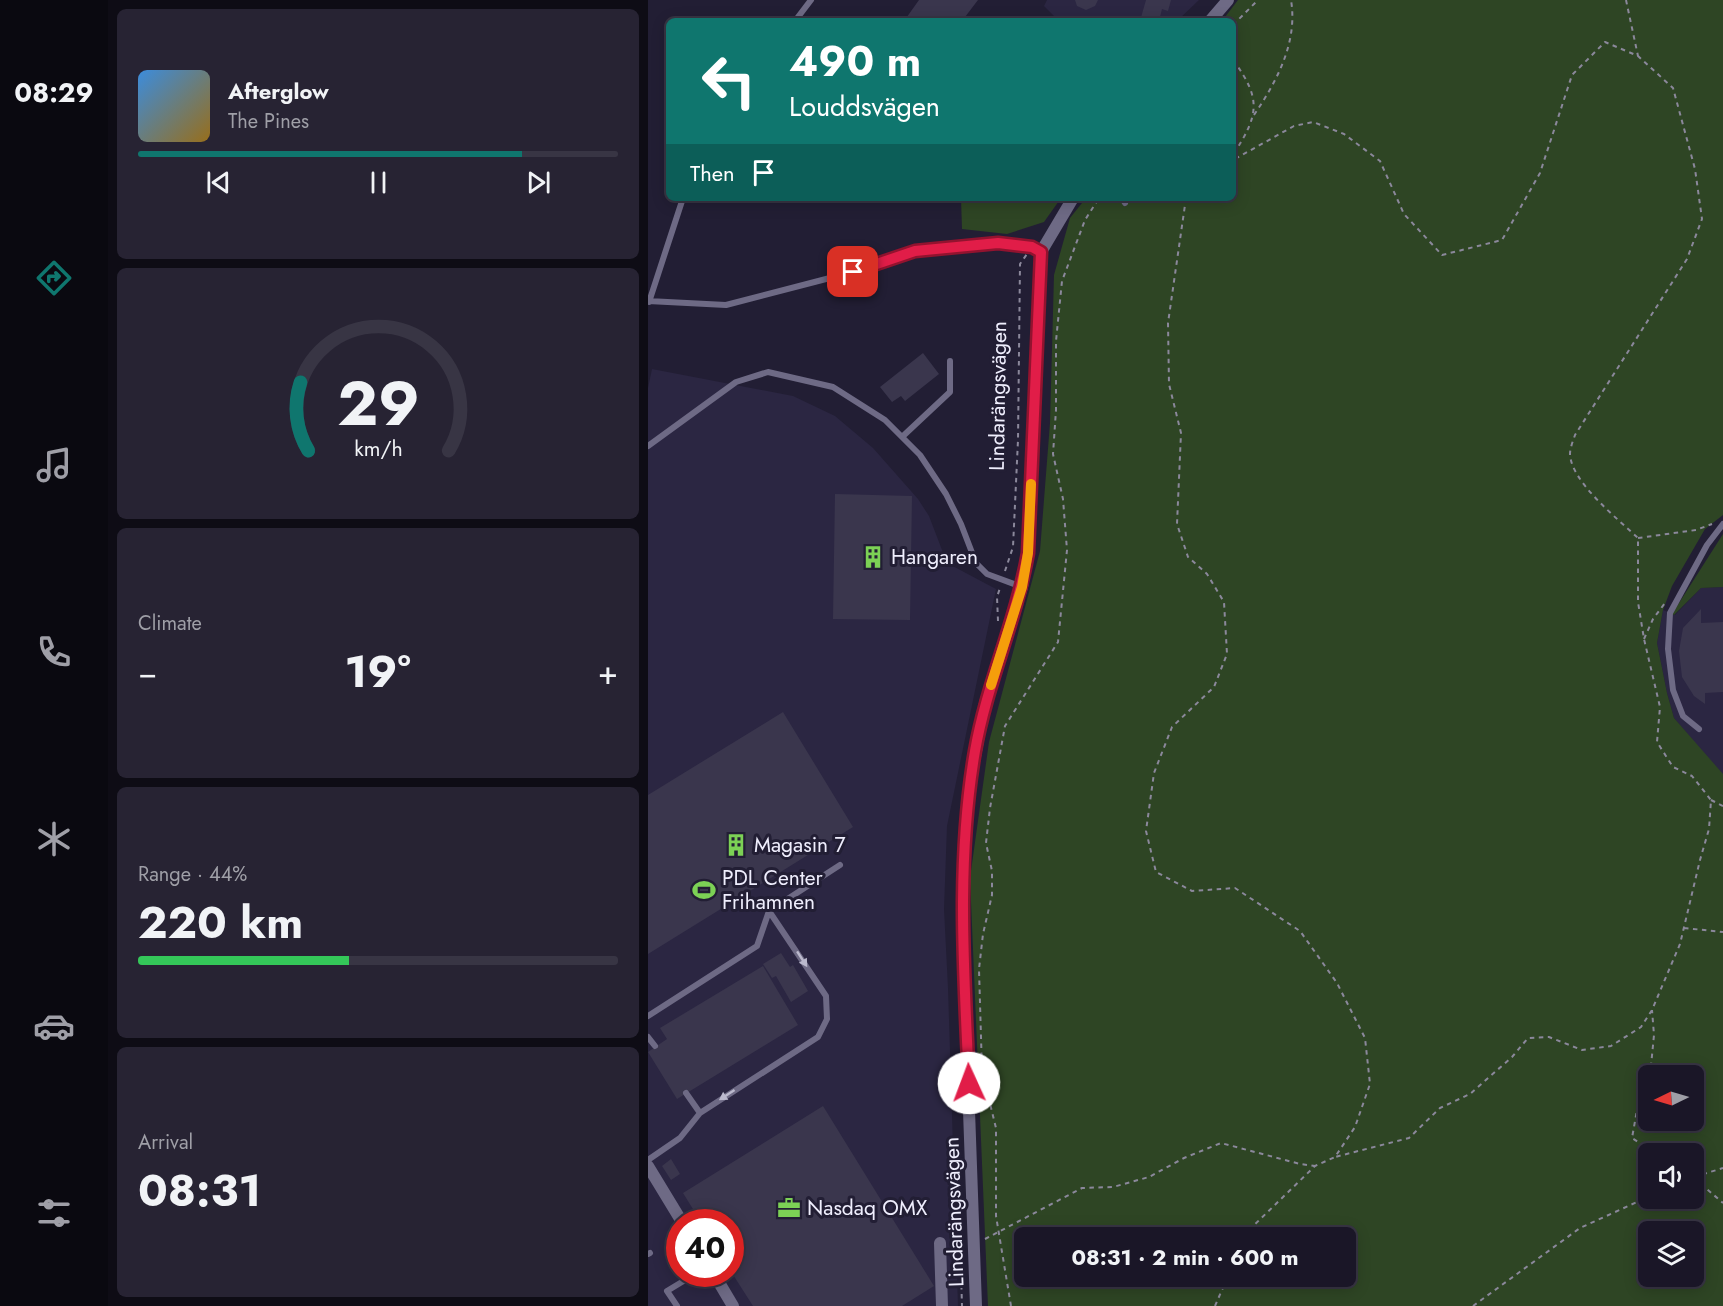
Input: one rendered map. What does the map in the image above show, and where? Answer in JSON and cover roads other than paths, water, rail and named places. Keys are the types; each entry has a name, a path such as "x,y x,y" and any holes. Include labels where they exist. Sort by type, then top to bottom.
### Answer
{"street":[{"path":"1213,18 1228,0"},
{"name":"Lindarängsvägen","path":"976,1306 963,943 968,794 985,703 1022,587 1028,553 1037,249 1071,201"},
{"path":"648,1166 674,1209"},
{"path":"940,1243 942,1306"},
{"path":"722,1287 733,1306"}],"lane":[{"path":"797,18 811,0"},
{"path":"682,201 648,302 726,305 853,272 915,251 998,243 1037,249"},
{"path":"902,437 950,392 950,361"},
{"path":"648,446 736,382 768,372 833,387 885,420 920,455 946,494 976,563 987,574 1022,587"},
{"path":"1699,729 1683,716 1673,690 1668,649 1670,613 1707,545 1723,524"},
{"path":"648,1016 758,946 769,910 840,865"},
{"path":"648,1160 680,1138 700,1113 818,1037 827,1019 826,996 769,910"},
{"path":"648,1037 655,1046"},
{"path":"686,1093 700,1113"},
{"path":"674,1287 668,1291 677,1306"}],"place":[{"name":"Hangaren","path":"873,557"},
{"name":"Magasin 7","path":"736,845"},
{"name":"PDL Center Frihamnen","path":"704,890"},
{"name":"Nasdaq OMX","path":"789,1208"}]}
